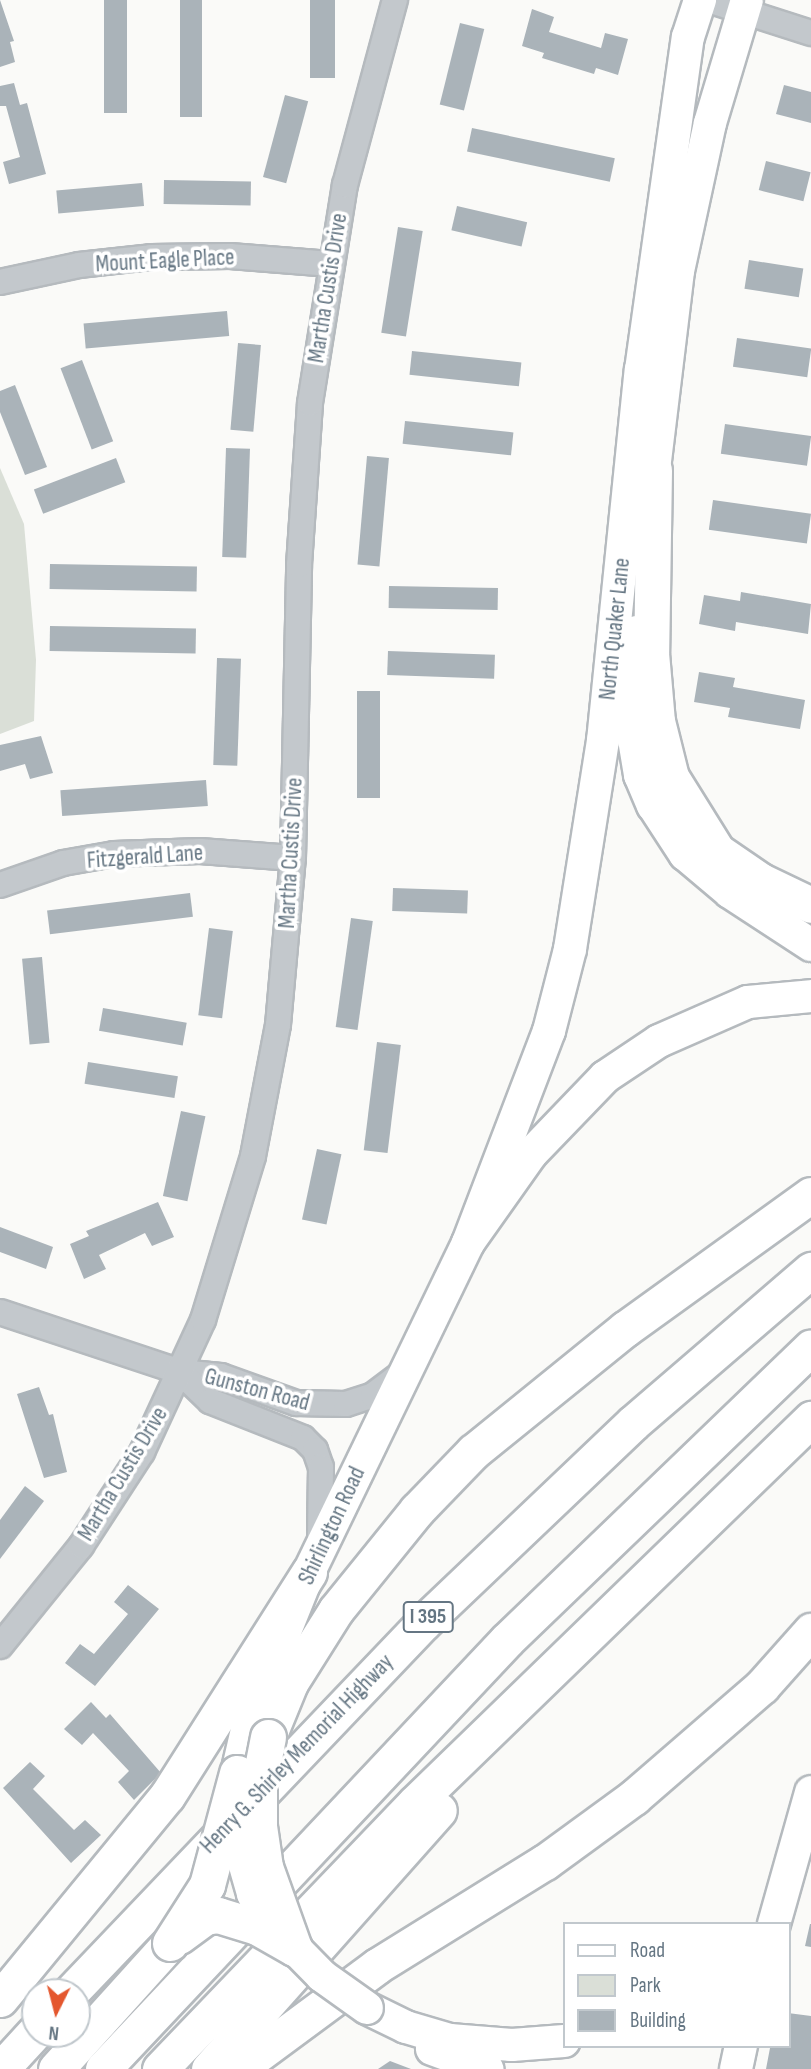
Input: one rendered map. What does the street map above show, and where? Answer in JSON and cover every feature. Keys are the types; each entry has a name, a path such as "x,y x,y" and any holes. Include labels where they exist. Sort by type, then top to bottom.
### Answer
{"highway":[{"path":"654,470 651,653 657,721 671,777 717,851 761,881 811,905"},
{"path":"294,1948 265,1867 259,1826 258,1783 268,1737 290,1683 336,1610 417,1510 474,1452 537,1396 811,1195"},
{"name":"Henry G. Shirley Memorial Highway","path":"84,1978 423,1623 633,1423 811,1270"},
{"path":"103,2069 507,1640 811,1347"},
{"path":"160,2069 415,1802 811,1419"},
{"path":"0,1999 167,1796 314,1563"},
{"path":"209,2069 604,1618"},
{"path":"238,2069 377,1966 545,1862 634,1797 762,1686 811,1631"},
{"path":"170,1944 207,1885 237,1773"},
{"path":"56,2069 170,1944 205,1917 218,1915 257,1927 294,1948"},
{"path":"1,2069 21,2047"}],"main road":[{"name":"North Quaker Lane","path":"468,1243 549,1031 570,949 603,741 641,370 688,37 700,0"},
{"name":"North Quaker Lane","path":"745,5 710,123 678,271 633,673 632,727 639,775 653,805 685,854 730,892 811,945"},
{"name":"Shirlington Road","path":"562,2041 512,2045 450,2040 406,2027 367,2008 322,1976 294,1948 270,1923 253,1894 239,1834 237,1773 249,1721 314,1563 468,1243 530,1154 605,1077 659,1041 713,1014 748,1002 811,996"},
{"path":"775,1922 811,1792"},
{"path":"755,1922 793,1853"},
{"path":"367,2008 395,2036 487,2069"},
{"path":"736,2069 741,2048"}],"street":[{"name":"Martha Custis Drive","path":"0,1646 103,1514 142,1452 180,1373 216,1285 253,1156 278,1025 293,858 299,565 310,403 345,185 395,0"},
{"path":"708,0 745,5 811,33"},
{"name":"Mount Eagle Place","path":"0,282 79,265 150,257 230,256 331,264"},
{"name":"Fitzgerald Lane","path":"0,885 63,863 114,854 200,851 293,858"},
{"name":"Gunston Road","path":"0,1312 180,1373 221,1376 296,1403 322,1407 373,1395 407,1369"},
{"name":"Gunston Road","path":"180,1373 210,1401 303,1438 315,1450 323,1501 314,1563"}],"green space":[{"path":"0,468 24,524 36,660 34,721 0,734"}],"building":[{"path":"0,0 14,41 10,42 15,62 0,67"},
{"path":"104,0 127,0 127,113 104,113"},
{"path":"180,0 202,0 202,117 180,117"},
{"path":"310,0 335,0 335,78 310,78"},
{"path":"532,9 554,17 549,32 601,48 605,33 628,39 618,75 596,68 594,74 542,58 544,53 522,46"},
{"path":"460,23 484,29 464,111 440,105"},
{"path":"14,83 20,105 27,103 46,174 9,184 3,162 20,157 6,106 0,106 0,86"},
{"path":"784,85 811,92 811,123 776,114"},
{"path":"285,95 308,101 286,183 263,177"},
{"path":"472,128 615,158 610,182 467,151"},
{"path":"766,161 811,172 803,201 759,190"},
{"path":"164,180 251,182 251,206 164,204"},
{"path":"142,183 144,206 58,213 56,190"},
{"path":"457,206 527,222 522,247 451,230"},
{"path":"398,227 423,231 406,337 381,333"},
{"path":"749,260 803,269 799,297 744,289"},
{"path":"227,311 229,336 86,348 84,324"},
{"path":"737,338 811,348 807,377 733,367"},
{"path":"238,343 261,345 253,432 230,430"},
{"path":"412,351 521,362 519,386 409,375"},
{"path":"82,360 113,441 92,449 61,368"},
{"path":"15,385 47,467 25,475 0,412 0,391"},
{"path":"405,421 513,432 511,455 403,444"},
{"path":"725,424 811,436 807,466 721,454"},
{"path":"226,448 250,449 246,558 222,557"},
{"path":"367,456 389,458 379,567 358,565"},
{"path":"116,458 125,482 43,514 34,490"},
{"path":"713,500 811,514 807,543 709,530"},
{"path":"50,564 197,567 197,592 50,589"},
{"path":"389,586 498,588 498,610 389,608"},
{"path":"741,592 811,604 808,634 736,622 735,631 699,624 704,595 740,601"},
{"path":"50,626 196,629 196,654 50,651"},
{"path":"388,651 495,655 494,679 387,675"},
{"path":"217,658 241,659 237,766 213,765"},
{"path":"699,672 735,678 733,687 805,700 800,729 728,717 730,708 694,702"},
{"path":"357,691 380,691 380,798 357,798"},
{"path":"41,736 53,773 30,779 25,764 0,771 0,745"},
{"path":"206,780 208,806 62,816 60,790"},
{"path":"393,888 468,891 467,914 392,911"},
{"path":"190,893 193,917 50,934 47,911"},
{"path":"351,918 373,921 357,1030 336,1027"},
{"path":"209,928 233,931 222,1018 198,1015"},
{"path":"42,957 49,1043 30,1044 22,959"},
{"path":"103,1008 187,1023 183,1045 99,1031"},
{"path":"377,1042 401,1045 388,1153 364,1150"},
{"path":"88,1062 178,1076 174,1098 85,1084"},
{"path":"181,1111 205,1116 187,1201 163,1196"},
{"path":"317,1149 341,1154 326,1225 302,1219"},
{"path":"158,1202 174,1237 152,1246 145,1233 99,1255 106,1269 84,1279 70,1244 89,1236 86,1231"},
{"path":"0,1227 53,1247 46,1269 0,1252"},
{"path":"39,1387 49,1415 53,1414 67,1472 44,1478 17,1394"},
{"path":"25,1486 44,1501 0,1559 0,1520"},
{"path":"128,1585 159,1609 95,1686 65,1663 80,1644 94,1654 128,1614 114,1602"},
{"path":"91,1702 106,1718 110,1714 161,1773 134,1800 118,1782 129,1771 93,1733 82,1745 64,1729"},
{"path":"30,1762 45,1776 33,1789 74,1830 85,1820 101,1835 71,1863 3,1788"},
{"path":"811,1924 811,1947 805,1946"},
{"path":"790,2013 811,2016 811,2069 766,2069 770,2048 790,2048"},
{"path":"390,2061 411,2069 378,2069"}]}
